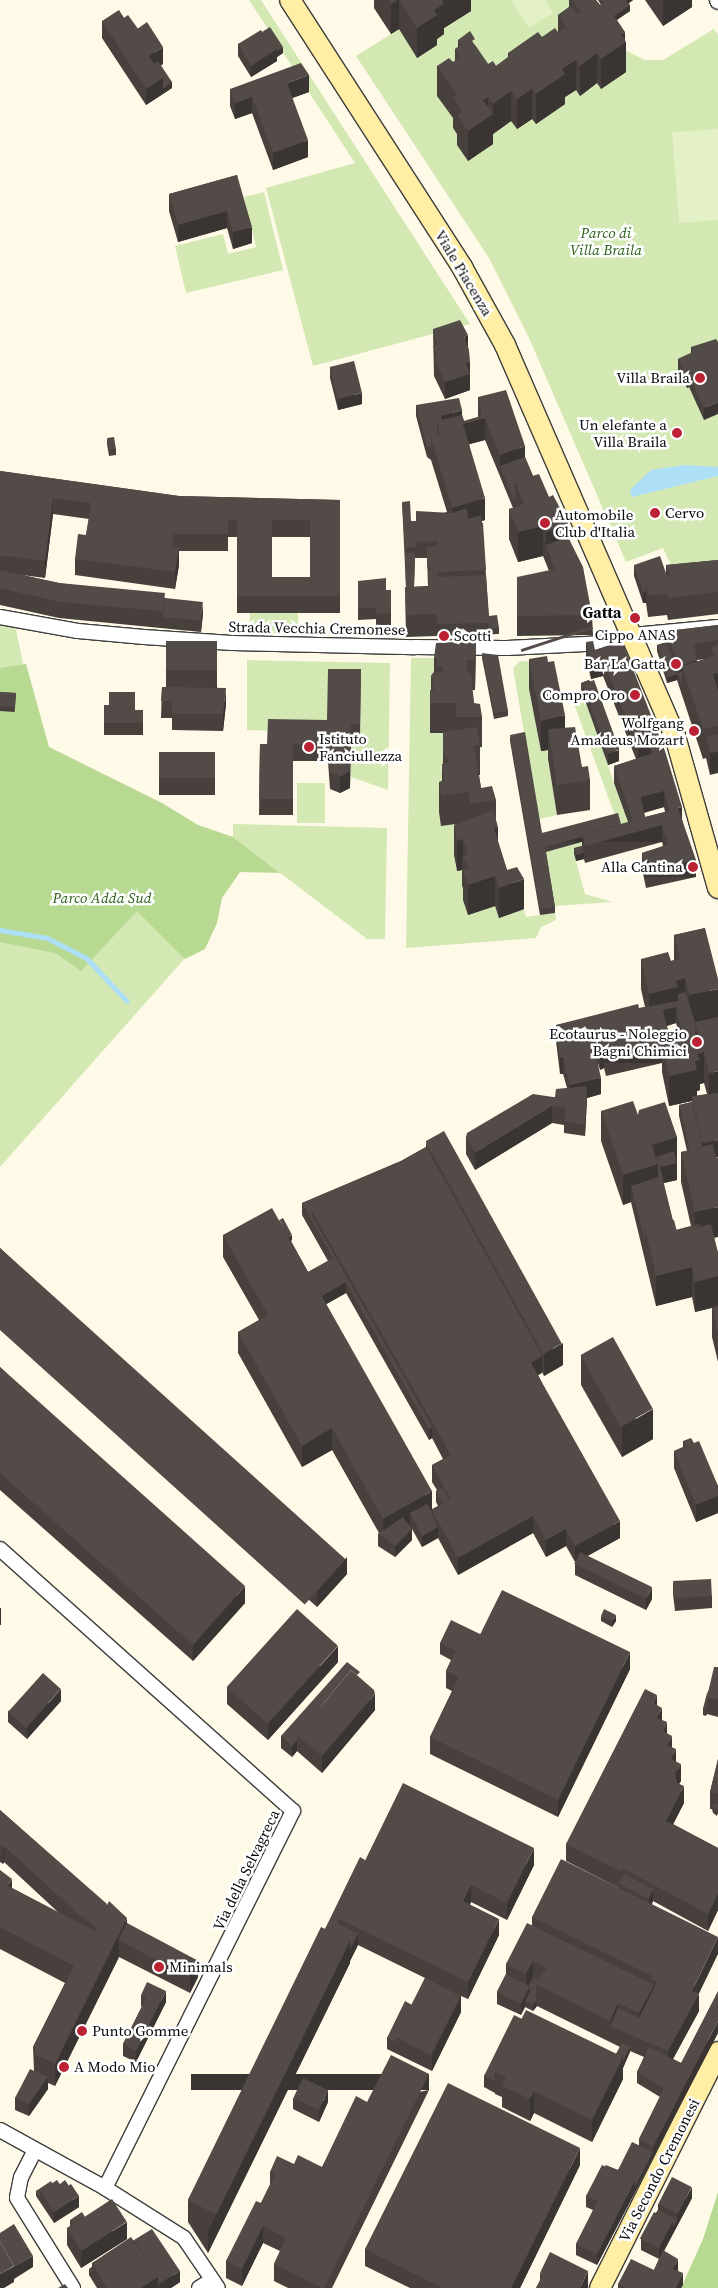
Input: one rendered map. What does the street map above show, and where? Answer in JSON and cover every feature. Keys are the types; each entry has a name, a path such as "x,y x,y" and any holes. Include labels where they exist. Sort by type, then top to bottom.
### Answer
{"street":[{"name":"Viale Piacenza","path":"290,0 486,307 633,635 683,761 718,888"},
{"name":"Strada Vecchia Cremonese","path":"0,617 78,631 232,643 507,648 606,643 633,635 718,627"},
{"name":"Via della Selvagreca","path":"0,1549 293,1811 105,2188"},
{"name":"Via Secondo Cremonesi","path":"600,2288 718,2052"},
{"path":"0,2130 105,2188 184,2238 215,2284 199,2288"},
{"path":"36,2150 21,2177 17,2198 73,2288"}],"green space":[{"path":"249,0 261,0 470,324 313,366 266,188 355,163"},
{"name":"Parco di Villa Braila","path":"387,0 576,0 613,44 645,60 663,60 714,29 718,35 718,562 672,567 663,548 626,562 529,338 489,258 356,56 391,34 374,8"},
{"path":"511,0 545,0 553,13 529,28"},
{"path":"718,129 718,220 679,223 672,132"},
{"path":"264,192 283,270 186,293 175,246 223,234 228,254 256,247 244,197"},
{"path":"250,613 298,613 298,633 250,633"},
{"name":"Parco Adda Sud","path":"0,622 15,625 41,750 202,939 0,1167"},
{"path":"411,658 436,658 456,733 482,747 477,757 441,766 444,787 441,826 468,822 455,864 457,871 463,869 463,889 495,906 499,917 524,909 526,917 555,913 556,920 541,927 536,938 406,948"},
{"path":"247,660 390,663 388,790 351,777 351,740 360,740 361,686 328,724 282,731 247,730"},
{"path":"520,661 551,663 529,689 541,751 553,749 548,760 557,815 539,819 513,668"},
{"name":"Parco Adda Sud","path":"26,664 49,747 162,803 198,825 233,837 280,873 240,872 222,898 217,923 205,949 185,959 137,911 81,971 55,953 0,942 0,668"},
{"path":"585,700 633,837 574,854 585,894 612,902 554,906 545,852 621,832 574,704"},
{"path":"297,783 325,783 325,823 297,823"},
{"path":"233,824 387,828 385,939 367,939 233,837"},
{"path":"718,2192 718,2288 681,2288 703,2239"}],"water":[{"path":"684,465 718,467 718,476 632,497 630,490 651,470"}],"building":[{"path":"388,0 398,0 391,4"},
{"path":"400,0 442,0 444,4 434,10 437,15 417,28"},
{"path":"572,0 596,0 600,5 602,3 613,14 625,32 621,34 626,42 601,59 597,53 580,66 576,60 562,69 565,74 536,94 532,89 517,99 511,91 493,104 488,97 483,100 493,114 468,131 457,115 463,112 453,98 457,95 437,66 449,58 453,62 460,57 455,49 461,45 458,40 470,31 475,39 472,41 488,64 493,61 496,66 510,56 508,53 538,32 542,37 555,28 558,32 566,27 558,15 571,6 578,14 581,12"},
{"path":"602,0 626,0 630,5 614,16"},
{"path":"119,10 133,32 147,22 163,47 149,56 163,78 146,89 102,21"},
{"path":"128,15 138,29 133,32 123,19"},
{"path":"270,27 283,47 277,51 277,49 272,48 262,32"},
{"path":"261,30 272,48 277,49 251,66 238,44"},
{"path":"158,61 172,82 163,89 163,78 154,64"},
{"path":"301,63 309,75 287,83 308,140 273,153 252,97 235,103 230,89"},
{"path":"237,175 252,227 233,232 227,211 178,225 169,194"},
{"path":"460,320 468,335 464,337 469,351 470,362 466,363 470,374 445,382 434,359 437,358 433,346 437,345 433,329"},
{"name":"Villa Braila","path":"716,339 718,342 718,402 704,408 689,375 687,376 678,359 693,352 691,347"},
{"path":"354,361 362,393 338,399 330,367"},
{"path":"506,390 525,446 500,455 485,418 463,424 485,498 452,508 431,438 440,434 437,421 462,415 464,421 482,416 478,397"},
{"path":"459,398 462,410 441,416 442,420 437,421 438,435 431,438 431,448 427,446 416,405"},
{"path":"114,437 116,449 109,450 107,438"},
{"path":"525,457 533,476 515,481 514,500 500,466"},
{"path":"0,471 179,496 340,500 340,596 237,596 237,520 228,520 228,534 174,534 172,547 179,548 175,572 75,559 78,534 86,535 91,503 53,498 45,561 0,555","holes":["272,520 310,520 310,577 272,577"]},
{"path":"539,474 549,497 553,495 568,523 546,532 543,526 518,532 509,509 524,504 515,481"},
{"path":"410,501 411,521 416,521 416,547 405,548 402,502"},
{"path":"467,508 469,525 483,523 486,570 438,572 437,541 416,542 416,511 452,513"},
{"path":"481,515 482,523 469,525 468,519"},
{"path":"568,537 583,567 592,615 517,616 517,577 555,569 546,545"},
{"path":"437,546 438,577 486,575 489,623 437,624 436,569 427,567 427,547"},
{"path":"405,553 415,553 414,587 406,587"},
{"path":"660,556 667,576 646,582 646,591 643,592 634,565"},
{"path":"718,560 718,592 668,598 667,593 648,596 646,582 670,575 666,565"},
{"path":"436,569 437,614 406,615 405,587 429,586 428,570"},
{"path":"0,570 59,583 165,593 163,611 59,602 0,588"},
{"path":"386,578 386,590 391,590 391,613 376,614 376,608 358,608 358,581"},
{"path":"165,598 203,602 201,621 163,617"},
{"path":"497,615 499,628 489,628 489,616"},
{"path":"718,625 718,640 694,644 697,660 678,667 667,631"},
{"path":"592,626 593,629 522,652 521,649"},
{"path":"166,641 217,641 217,670 166,670"},
{"path":"476,641 475,660 467,660 467,673 471,673 474,703 480,704 482,717 456,717 456,703 430,703 430,690 434,690 431,676 434,672 443,672 443,666 437,666 437,658 434,658 436,643"},
{"path":"593,641 595,650 622,641 665,751 682,807 678,808 696,860 646,871 642,853 668,845 662,825 585,846 582,835 633,821 614,766 653,753 650,744 638,748 603,660 591,662 586,642","holes":["664,791 669,811 645,817 641,797"]},
{"path":"667,642 677,675 667,677 657,645"},
{"path":"718,644 718,673 713,674 718,690 718,726 703,729 682,666 714,656 711,648"},
{"path":"482,653 498,655 508,711 494,713"},
{"path":"547,656 548,662 554,661 565,715 541,721 529,659"},
{"name":"Istituto Fanciullezza","path":"328,669 361,669 360,724 351,723 350,771 340,777 330,772 328,744 293,744 293,799 259,799 260,744 267,744 268,719 327,720"},
{"path":"682,671 682,685 678,673"},
{"path":"589,680 590,682 583,684 583,690 581,683"},
{"path":"594,680 619,750 608,754 583,684"},
{"path":"162,687 226,688 223,714 172,714 172,701 161,701"},
{"path":"0,692 16,693 15,707 0,706"},
{"path":"109,692 135,692 135,710 143,710 143,723 104,723 104,705 109,705"},
{"path":"477,727 480,745 474,746 481,788 492,786 496,800 470,804 468,792 441,796 439,782 444,781 442,764 449,763 443,751 443,732"},
{"path":"575,727 582,767 588,766 590,780 557,785 548,729"},
{"path":"525,732 542,833 618,813 621,824 545,847 555,907 540,909 510,735"},
{"path":"718,735 718,752 710,753 706,736"},
{"path":"159,752 215,752 215,778 159,778"},
{"path":"493,810 498,827 494,828 507,870 517,867 524,879 499,888 495,876 468,885 463,870 469,868 462,856 467,855 467,850 463,839 457,841 454,825"},
{"path":"582,846 584,853 576,855 574,848"},
{"path":"705,928 718,979 718,989 689,995 685,978 676,981 678,987 649,994 641,959 668,952 671,961 680,959 674,935"},
{"path":"685,992 695,1022 696,1039 691,1040 689,1036 683,1037 676,1007 663,1010 670,1040 662,1042 662,1046 606,1059 604,1052 600,1053 598,1046 594,1047 601,1078 570,1085 563,1057 560,1058 556,1025 638,1004 639,1008 678,1001 678,994"},
{"path":"718,1017 718,1071 709,1073 704,1052 698,1054 700,1060 695,1061 697,1070 669,1076 662,1042 689,1036 691,1040 699,1038 695,1022"},
{"path":"587,1086 585,1124 564,1122 566,1099 555,1097 556,1089"},
{"path":"718,1093 718,1140 702,1143 692,1096"},
{"path":"533,1094 566,1099 565,1108 552,1106 475,1153 466,1137 467,1133"},
{"path":"633,1101 638,1115 639,1110 665,1102 677,1137 652,1145 658,1164 623,1175 601,1111"},
{"path":"692,1102 702,1147 690,1150 679,1105"},
{"path":"444,1131 562,1344 543,1354 426,1141"},
{"path":"713,1144 716,1158 718,1157 718,1207 695,1212 681,1152"},
{"path":"426,1147 542,1356 531,1363 620,1521 575,1546 566,1529 546,1540 533,1516 458,1558 432,1510 451,1499 432,1465 451,1455 312,1211"},
{"path":"674,1151 677,1163 660,1167 673,1221 645,1227 645,1241 631,1186 658,1177 656,1157"},
{"path":"401,1161 312,1211 312,1216 432,1427 429,1429 346,1282 322,1296 308,1272 333,1258 302,1203"},
{"path":"272,1208 432,1491 383,1519 332,1428 302,1446 238,1332 268,1315 223,1235"},
{"path":"283,1218 292,1235 288,1237 279,1220"},
{"path":"674,1220 678,1236 684,1235 683,1231 711,1224 718,1253 718,1276 695,1282 692,1267 656,1276 645,1227"},
{"path":"700,1224 701,1226 683,1231 683,1235 678,1236 676,1230"},
{"path":"0,1248 346,1559 305,1604 0,1330"},
{"path":"718,1306 718,1332 712,1307"},
{"path":"613,1337 653,1409 620,1427 581,1355"},
{"path":"0,1367 245,1586 193,1645 0,1473"},
{"path":"691,1438 694,1443 685,1446 683,1441"},
{"path":"699,1441 718,1486 718,1496 696,1505 674,1451"},
{"path":"442,1488 449,1500 443,1504 436,1492"},
{"path":"427,1504 432,1510 432,1515 438,1527 422,1536 410,1513"},
{"path":"403,1517 412,1529 395,1546 378,1534"},
{"path":"580,1552 652,1587 646,1599 574,1564"},
{"path":"711,1579 712,1596 674,1598 673,1581"},
{"path":"502,1590 630,1652 558,1800 430,1737 459,1677 446,1671 458,1646 471,1653"},
{"path":"297,1609 338,1646 268,1724 227,1687"},
{"path":"604,1609 616,1615 612,1621 601,1616"},
{"path":"451,1620 480,1634 471,1653 458,1646 456,1651 440,1643"},
{"path":"347,1662 360,1672 357,1675 351,1670 297,1735 297,1740 292,1746 281,1736"},
{"path":"714,1667 718,1667 718,1700 707,1697"},
{"path":"351,1670 374,1690 375,1694 322,1756 297,1735"},
{"path":"43,1673 61,1689 26,1728 8,1712"},
{"path":"645,1689 657,1695 653,1703 662,1708 657,1718 667,1722 663,1731 672,1736 667,1745 676,1749 671,1759 681,1764 675,1774 677,1783 684,1786 666,1821 718,1848 718,1894 708,1914 624,1869 622,1872 566,1844"},
{"path":"708,1692 707,1697 706,1710 703,1709"},
{"path":"718,1759 718,1794 710,1792"},
{"path":"403,1783 534,1848 507,1903 471,1885 463,1901 499,1919 468,1982 337,1918"},
{"path":"712,1804 718,1805 717,1810 713,1807"},
{"path":"0,1810 107,1904 96,1928 4,1846 3,1848 0,1845"},
{"path":"360,1857 365,1860 337,1918 339,1919 337,1923 358,1934 350,1950 350,1941 325,1929"},
{"path":"561,1859 718,1937 692,1991 699,1994 668,2051 610,2026 618,2008 639,2018 657,1982 651,1979 652,1976 532,1917"},
{"path":"0,1870 12,1879 8,1886 95,1931 109,1901 127,1918 55,2064 34,2054 36,2048 33,2047 74,1966 0,1927"},
{"path":"624,1874 653,1889 648,1899 619,1884"},
{"path":"127,1923 198,1961 189,1977 118,1940"},
{"path":"527,1923 654,1985 639,2013 618,2003 610,2021 536,1984 547,1968 533,1961 526,1974 506,1964"},
{"path":"321,1927 350,1941 216,2214 188,2200"},
{"path":"506,1974 530,1986 521,2004 497,1992"},
{"path":"533,1977 539,1980 536,1984 536,2001 533,2005 525,2001 530,1991 529,1985"},
{"path":"425,1978 461,1996 431,2055 395,2037"},
{"path":"147,1982 166,1991 136,2051 123,2044 146,1998 141,1995"},
{"path":"718,1991 718,2021 653,2147 639,2139 664,2088 637,2072 649,2047 681,2063"},
{"path":"405,2001 412,2005 396,2037 396,2042 387,2038"},
{"path":"526,2010 623,2057 592,2120 534,2091 530,2099 502,2086 506,2077 495,2072"},
{"path":"514,2015 522,2019 495,2072 495,2081 484,2076"},
{"path":"622,2043 630,2047 623,2062 623,2057 616,2054"},
{"path":"391,2055 429,2074 324,2288 274,2264 286,2238 263,2226 242,2269 226,2261 256,2201 261,2203 275,2174 270,2172 277,2156 294,2164 298,2155 322,2167 356,2096 367,2102"},
{"path":"30,2069 48,2077 29,2104 15,2098"},
{"path":"303,2078 328,2090 319,2110 293,2098"},
{"path":"448,2083 580,2148 511,2288 443,2288 365,2249"},
{"path":"632,2142 653,2152 635,2187 635,2181 605,2166 618,2170"},
{"path":"602,2165 635,2181 597,2254 576,2244 598,2201 586,2196"},
{"path":"672,2177 692,2187 678,2214 658,2204"},
{"path":"57,2180 63,2189 71,2184 79,2196 54,2212 40,2191"},
{"path":"65,2180 69,2186 63,2189 60,2184"},
{"path":"51,2181 52,2183 40,2191 40,2197 36,2191"},
{"path":"112,2199 127,2222 81,2251 67,2228"},
{"path":"658,2210 677,2220 673,2228 673,2222 656,2213"},
{"path":"82,2212 85,2217 73,2224 70,2220"},
{"path":"654,2212 673,2222 658,2248 640,2238"},
{"path":"14,2224 33,2256 14,2267 0,2241 0,2233"},
{"path":"152,2229 180,2271 159,2284 158,2277 134,2240"},
{"path":"131,2237 158,2277 141,2288 107,2288 92,2263"},
{"path":"0,2241 14,2266 0,2274"},
{"path":"663,2250 678,2259 673,2269 683,2273 676,2288 626,2288 618,2284 631,2259 654,2270"},
{"path":"550,2252 588,2271 580,2288 536,2288 543,2274 540,2273"},
{"path":"65,2284 68,2288 58,2288"}],"waterway":[{"path":"0,930 47,938 86,958 127,1001"}],"place":[{"name":"Villa Braila","path":"700,378"},
{"name":"Un elefante a Villa Braila","path":"677,433"},
{"name":"Cervo","path":"655,513"},
{"name":"Automobile Club d'Italia","path":"545,523"},
{"name":"Cippo ANAS","path":"635,618"},
{"name":"Scotti","path":"444,636"},
{"name":"Bar La Gatta","path":"676,664"},
{"name":"Compro Oro","path":"635,695"},
{"name":"Wolfgang Amadeus Mozart","path":"694,731"},
{"name":"Istituto Fanciullezza","path":"309,747"},
{"name":"Alla Cantina","path":"693,867"},
{"name":"Ecotaurus - Noleggio Bagni Chimici","path":"697,1042"},
{"name":"Minimals","path":"159,1967"},
{"name":"Punto Gomme","path":"82,2031"},
{"name":"A Modo Mio","path":"64,2067"}],"district":[{"name":"Gatta","path":"602,612"}]}
